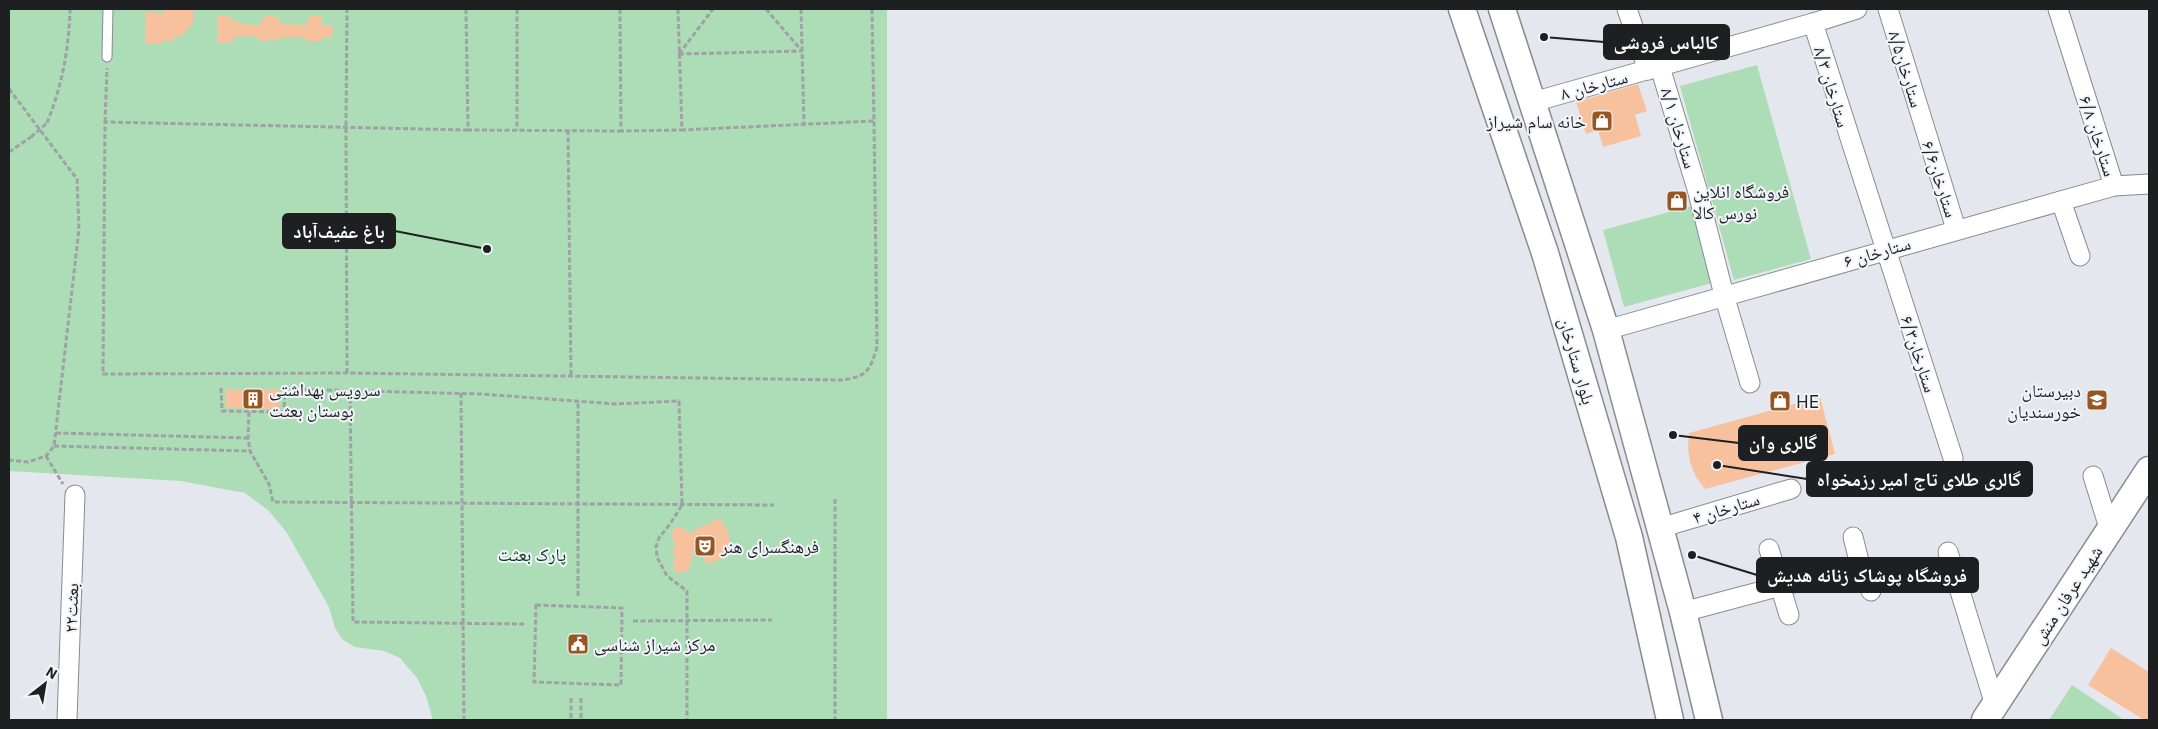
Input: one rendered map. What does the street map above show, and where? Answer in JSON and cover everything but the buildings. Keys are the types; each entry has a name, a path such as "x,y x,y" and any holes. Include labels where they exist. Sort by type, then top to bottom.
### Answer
{"main road":[{"name":"بلوار ستارخان","path":"1462,9 1545,253 1629,537 1670,720"},
{"name":"بلوار ستارخان","path":"1502,9 1606,330 1683,612 1709,720"},
{"name":"شهید عرفان منش","path":"1990,713 2149,470"}],"street":[{"name":"ستارخان ۸/۱","path":"1627,9 1654,69 1697,189 1724,295 1750,383"},
{"name":"ستارخان۸/۵","path":"1888,9 1925,129"},
{"name":"ستارخان ۶/۸","path":"2058,9 2114,186"},
{"name":"ستارخان ۸","path":"1533,102 1813,23 1850,10"},
{"name":"ستارخان ۸/۳","path":"1813,23 1852,150 1886,250"},
{"name":"ستارخان۶/۶","path":"1925,129 1956,229"},
{"name":"ستارخان ۶","path":"1606,330 1956,229 2114,186 2149,184"},
{"path":"2061,201 2080,256"},
{"name":"ستارخان۶/۳","path":"1886,250 1953,458"},
{"path":"2093,476 2110,531"},
{"name":"۴ ستارخان","path":"1660,528 1791,488"},
{"name":"بعثت۲۲","path":"67,720 75,495"},
{"path":"1853,537 1860,565 1871,591"},
{"path":"1769,549 1789,615"},
{"path":"1948,552 1990,713"},
{"path":"1683,612 1860,565"}],"lane":[{"path":"107,57 108,9"}],"path":[{"path":"9,152 47,123 59,94 70,32 70,9"},
{"path":"347,9 347,373"},
{"path":"466,9 468,130"},
{"path":"517,9 518,130"},
{"path":"620,9 621,131"},
{"path":"678,9 682,130"},
{"path":"679,54 713,9"},
{"path":"766,9 802,51"},
{"path":"801,9 804,124"},
{"path":"107,57 103,374 347,373 843,380 860,377 871,366 877,347 872,9"},
{"path":"679,54 802,51"},
{"path":"9,89 76,179 79,228 54,446 46,456 28,462 9,460"},
{"path":"105,122 468,130 621,131 874,121"},
{"path":"568,130 572,377"},
{"path":"221,388 222,411 248,412 284,412 285,389 461,394 578,400 616,404 679,401 682,504 659,538 656,546 657,557 667,576 687,591 687,720"},
{"path":"350,390 353,622 524,624"},
{"path":"461,394 464,720"},
{"path":"578,400 578,596"},
{"path":"248,412 250,451 269,484 273,502 774,505"},
{"path":"56,433 248,438"},
{"path":"54,446 250,451"},
{"path":"46,456 63,484 75,495"},
{"path":"835,499 835,720"},
{"path":"536,605 622,608 621,685 534,682 536,605"},
{"path":"633,621 772,620"},
{"path":"571,698 571,720"},
{"path":"581,698 581,720"}],"green space":[{"name":"پارک بعثت","path":"9,9 887,9 887,720 433,720 426,696 417,678 400,658 384,651 355,647 343,640 335,628 329,607 287,533 268,510 245,493 181,481 9,471"},
{"path":"1757,65 1811,259 1734,280 1680,86"},
{"path":"1691,206 1712,283 1624,307 1603,230"},
{"path":"2072,685 2124,720 2049,720"}],"place":[{"name":"کالباس فروشی","path":"1544,37"},
{"name":"خانه سام شیراز","path":"1602,121"},
{"name":"فروشگاه انلاین نورس کالا","path":"1677,201"},
{"name":"باغ عفیف‌آباد","path":"487,249"},
{"name":"سرویس بهداشتی بوستان بعثت","path":"253,399"},
{"name":"دبیرستان خورسندیان","path":"2097,400"},
{"name":"HE","path":"1780,401"},
{"name":"گالری وان","path":"1673,435"},
{"name":"گالری طلای تاج امیر رزمخواه","path":"1717,465"},
{"name":"فرهنگسرای هنر","path":"705,546"},
{"name":"فروشگاه پوشاک زنانه هدیش","path":"1692,555"},
{"name":"مرکز شیراز شناسی","path":"578,644"}]}
